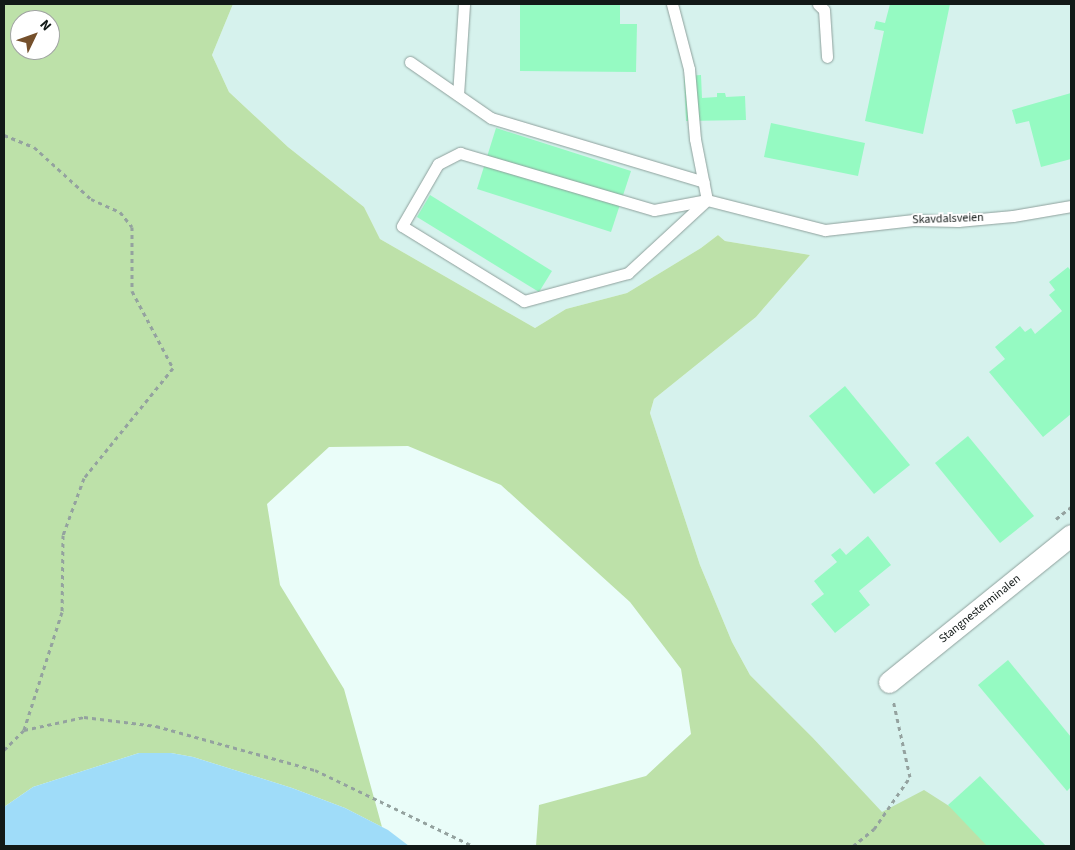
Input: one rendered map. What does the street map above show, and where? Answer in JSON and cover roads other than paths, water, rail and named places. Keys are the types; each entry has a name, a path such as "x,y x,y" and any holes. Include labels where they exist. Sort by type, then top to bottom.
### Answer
{"street":[{"name":"Stangnesterminalen","path":"889,682 1071,535"}],"lane":[{"path":"458,95 464,4"},
{"path":"672,4 689,69 695,139 707,200"},
{"path":"818,4 824,10 827,57"},
{"path":"410,62 491,118 704,182"},
{"path":"460,153 654,210 707,200 628,273 524,301 402,226 438,164 460,153"},
{"name":"Skavdalsveien","path":"707,200 825,230 913,220 958,221 995,218 1071,206"}],"water":[{"path":"139,753 171,753 193,757 292,788 345,808 388,830 409,846 4,846 4,807 33,787"}]}
